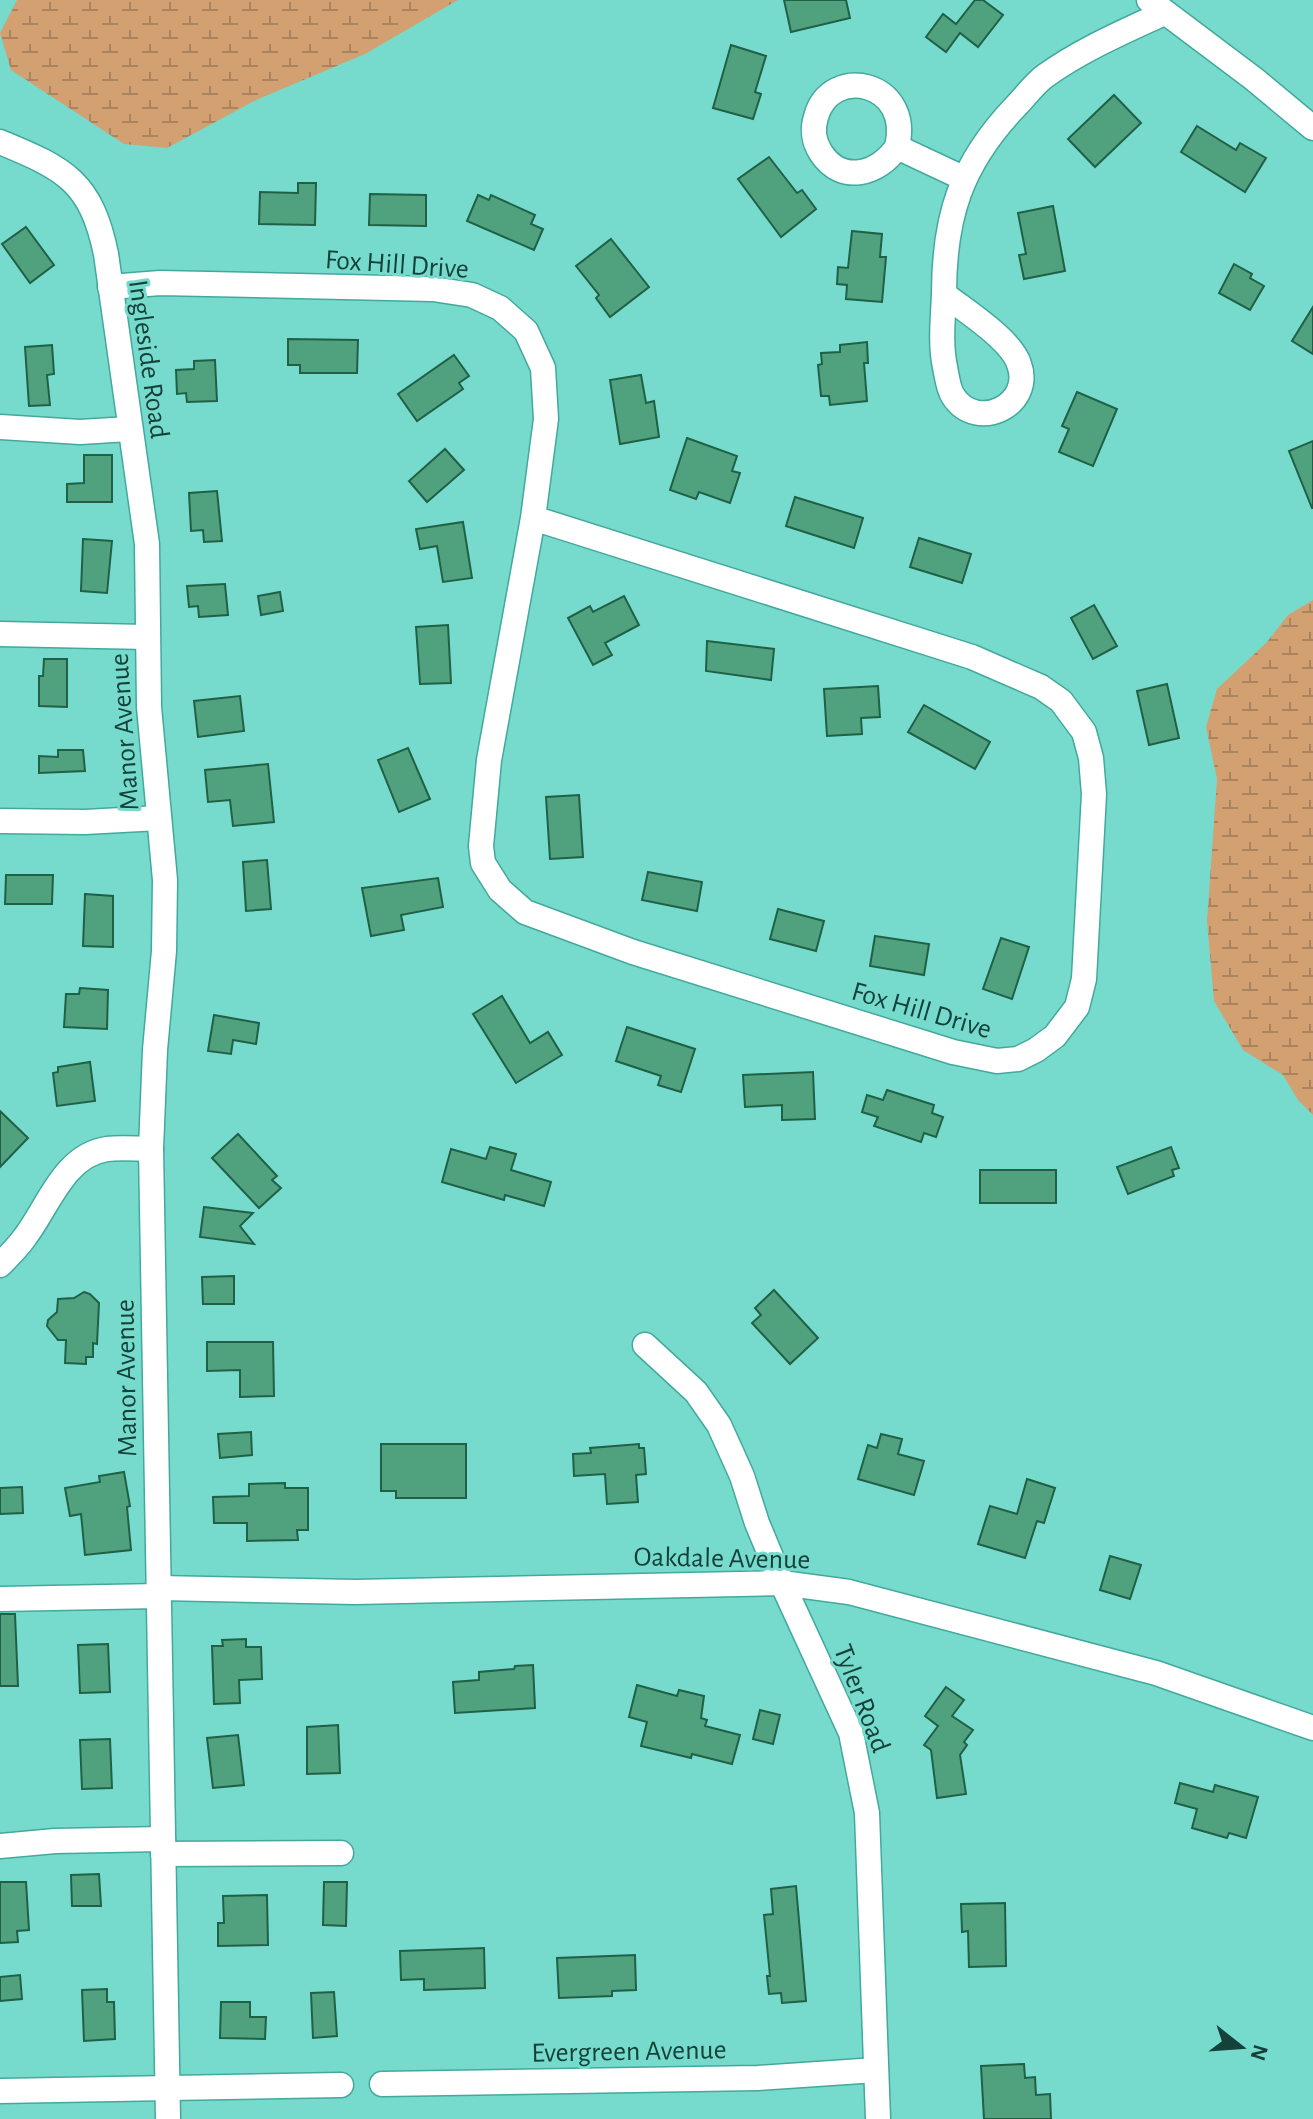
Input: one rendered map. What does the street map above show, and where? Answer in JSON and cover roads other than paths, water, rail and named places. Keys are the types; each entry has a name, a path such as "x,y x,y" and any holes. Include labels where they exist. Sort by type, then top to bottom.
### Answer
{"street":[{"path":"944,294 993,333 1013,353 1019,364 1022,380 1019,392 1003,410 984,414 971,412 960,405 952,395 943,359 944,260 951,214 963,178 998,125 1043,77 1156,6 1254,79 1313,128"},
{"name":"Ingleside Road","path":"0,142 62,173 77,184 88,198 101,230 147,544 147,637"},
{"path":"897,147 963,178"},
{"name":"Fox Hill Drive","path":"110,287 160,283 433,289 472,295 500,308 526,331 543,368 546,419 533,518 489,760 481,846 483,863 500,890 525,912 633,952 953,1052 997,1061 1018,1059 1055,1036 1077,1007 1084,979 1094,794 1091,758 1084,732 1061,701 1041,687 972,657 533,518"},
{"path":"0,427 80,432 129,429"},
{"path":"0,634 147,637"},
{"name":"Manor Avenue","path":"147,637 149,707 166,914 151,1149 168,2119"},
{"path":"0,821 85,822 159,818"},
{"path":"0,1265 24,1240 60,1182 89,1155 105,1149 151,1149"},
{"name":"Tyler Road","path":"645,1345 696,1392 719,1425 742,1476 757,1523 782,1583 851,1733 867,1813 878,2119"},
{"name":"Oakdale Avenue","path":"0,1599 159,1592 355,1592 782,1583 849,1592 1156,1673 1313,1728"},
{"path":"0,1846 55,1841 341,1853"},
{"name":"Evergreen Avenue","path":"382,2084 758,2078 876,2070"},
{"path":"0,2091 341,2085"}]}
